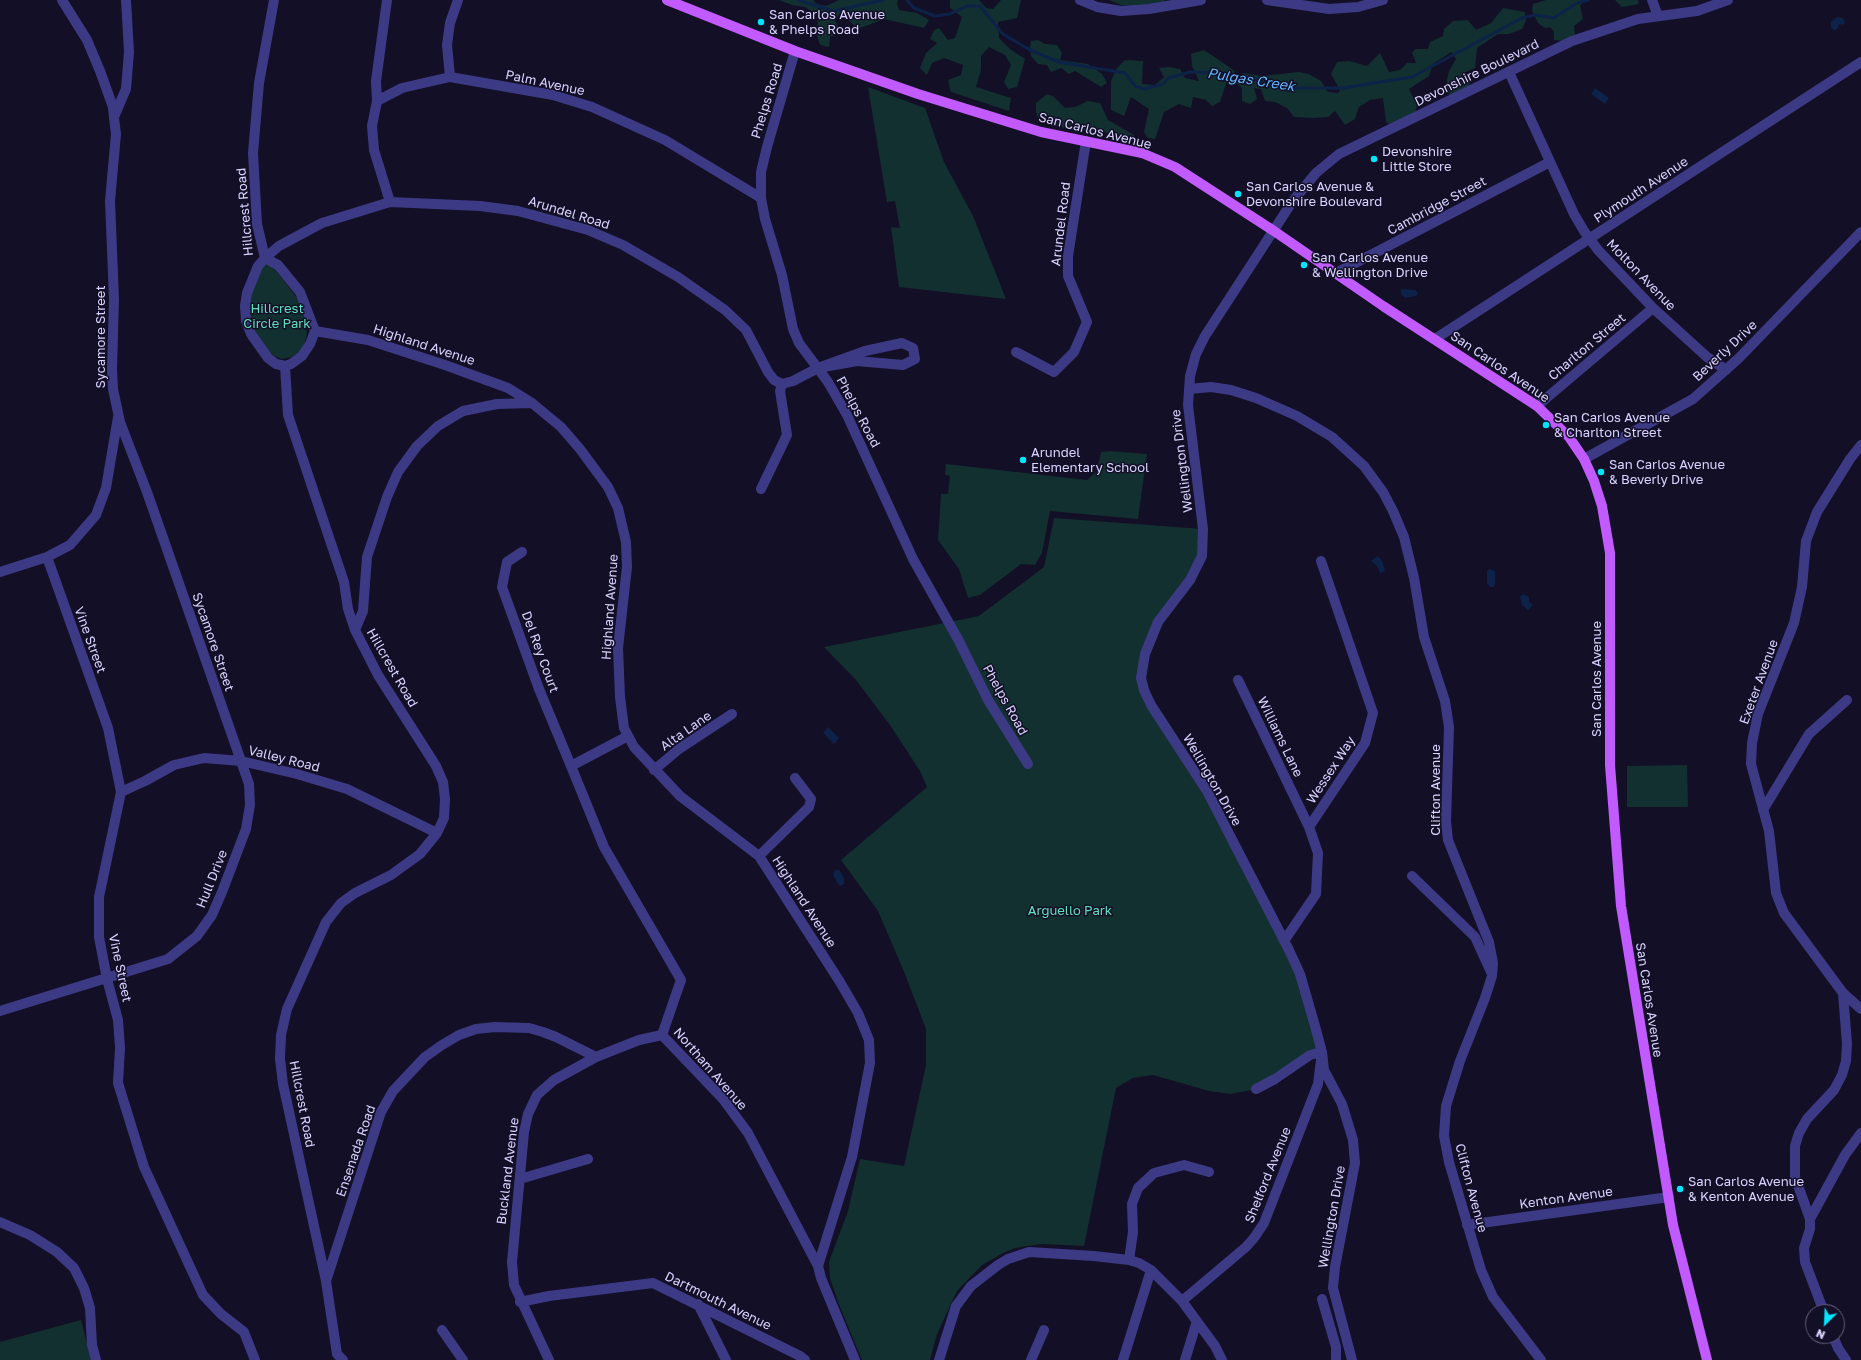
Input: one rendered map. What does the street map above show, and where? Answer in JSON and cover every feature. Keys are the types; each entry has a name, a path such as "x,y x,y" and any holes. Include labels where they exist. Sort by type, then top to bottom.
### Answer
{"main road":[{"name":"San Carlos Avenue","path":"667,0 795,51 918,94 1041,132 1142,153 1175,167 1274,231 1383,306 1537,406 1569,437 1584,459 1594,481 1602,506 1610,553 1610,765 1621,906 1674,1225 1707,1360"}],"street":[{"name":"Sycamore Street","path":"62,0 87,40 98,64 113,107 116,134 110,201 114,299 112,370 113,389 118,413 241,761"},
{"path":"114,118 126,89 129,52 126,0"},
{"name":"Hillcrest Road","path":"274,0 259,83 253,154 257,224 265,258 258,266 247,293 245,306 246,321 251,334 268,358 276,364 285,366 288,415 344,582 348,609 355,630 378,675 436,766 443,782 444,818 437,833 420,854 390,875 355,893 341,903 326,922 287,1009 281,1035 280,1060 326,1281"},
{"path":"387,0 376,81 377,101 372,126 374,150 390,202"},
{"path":"450,77 447,45 450,23 458,0"},
{"path":"1080,0 1097,7 1121,11 1149,10 1201,0"},
{"path":"1267,0 1329,9 1358,8 1383,0"},
{"path":"1652,0 1658,16"},
{"name":"Devonshire Boulevard","path":"1274,231 1292,202 1316,173 1339,154 1572,41 1638,19 1698,11 1728,0"},
{"name":"Phelps Road","path":"795,51 765,154 761,172 760,198 782,275 793,329 799,343 818,368 847,415 914,559 959,641 988,700 1028,764"},
{"name":"Plymouth Avenue","path":"1435,339 1861,62"},
{"name":"Molton Avenue","path":"1509,72 1574,214 1589,238 1653,308 1707,357 1726,370"},
{"name":"Palm Avenue","path":"377,101 402,88 450,77 553,95 592,107 665,140 760,198"},
{"name":"Arundel Road","path":"1016,352 1054,372 1074,352 1087,322 1068,276 1068,256 1086,141"},
{"name":"Cambridge Street","path":"1336,273 1550,162"},
{"name":"Arundel Road","path":"265,258 279,246 322,223 390,202 480,206 518,211 588,230 623,245 678,277 725,310 746,330 768,372 774,380 782,384"},
{"name":"Wellington Drive","path":"1274,231 1252,262 1205,336 1196,354 1190,376 1188,405 1203,529 1202,556 1190,580 1158,622 1145,654 1141,678 1144,690 1151,705 1207,792 1300,974 1322,1052 1324,1070 1342,1104 1353,1140 1355,1163 1335,1268 1333,1288 1352,1360"},
{"name":"Beverly Drive","path":"1584,459 1693,399 1726,370 1861,232"},
{"path":"265,258 278,265 300,292 315,331 310,344 302,356 291,364 285,366"},
{"name":"Charlton Street","path":"1537,406 1653,308"},
{"name":"Highland Avenue","path":"315,331 368,340 445,365 508,388 532,403 561,428 580,449 608,488 618,508 626,542 628,567 618,648 620,698 624,728 634,747 654,770 690,806 759,856 840,982 858,1013 869,1040 870,1063 852,1157 818,1266"},
{"path":"761,489 787,435 780,392 782,384 793,381 818,368 865,351 902,343 913,348 915,359 903,365 857,361 818,368"},
{"name":"Clifton Avenue","path":"1189,389 1211,387 1231,390 1297,416 1332,437 1364,466 1383,492 1404,537 1414,578 1424,637 1445,701 1449,727 1446,822 1448,840 1489,942 1493,963 1492,974 1485,998 1460,1061 1446,1106 1444,1136 1449,1162 1481,1270 1493,1297 1541,1360"},
{"path":"355,630 363,611 367,557 384,505 398,472 417,446 438,426 463,411 497,404 532,403"},
{"path":"0,572 47,557 70,545 96,515 106,488 118,413"},
{"name":"Exeter Avenue","path":"1861,445 1850,459 1817,512 1806,541 1802,587 1794,624 1758,714 1752,743 1751,764 1769,831 1776,893 1784,913 1843,993 1861,1009"},
{"name":"Del Rey Court","path":"522,552 507,562 502,587 539,689 571,766"},
{"name":"Vine Street","path":"47,557 108,728 121,792 99,897 99,937 107,979 118,1020 120,1048 118,1083 144,1167 203,1295 221,1314 244,1332 256,1360"},
{"name":"Wessex Way","path":"1309,827 1365,743 1373,713 1321,561"},
{"name":"Williams Lane","path":"1238,680 1309,827"},
{"path":"1763,810 1809,734 1847,700"},
{"name":"Alta Lane","path":"654,770 679,749 732,714"},
{"path":"571,766 628,736"},
{"name":"Valley Road","path":"121,792 174,765 204,758 241,761 298,774 347,789 437,833"},
{"name":"Hull Drive","path":"0,1011 168,959 197,936 212,915 246,829 250,805 249,784 241,761"},
{"name":"Northam Avenue","path":"571,766 604,847 681,980 662,1035 722,1099 748,1133 818,1266 821,1278 855,1360"},
{"path":"759,856 809,807 810,799 795,778"},
{"path":"1284,941 1316,894 1318,853 1309,827"},
{"path":"1412,876 1475,937 1492,974"},
{"path":"1821,1304 1804,1258 1804,1248 1810,1228 1810,1219 1795,1177 1795,1146 1799,1132 1807,1118 1834,1090 1842,1075 1846,1060 1847,1044 1843,993"},
{"name":"Ensenada Road","path":"326,1281 381,1112 393,1091 425,1057 459,1035 495,1027 529,1028 543,1032 596,1057"},
{"name":"Buckland Avenue","path":"549,1360 520,1302 514,1285 512,1262 524,1132 528,1114 536,1095 554,1080 596,1057 639,1040 662,1035"},
{"path":"1256,1089 1275,1079 1310,1055 1322,1052"},
{"name":"Shelford Avenue","path":"1182,1301 1246,1247 1264,1223 1318,1084 1322,1052"},
{"path":"1810,1219 1845,1155 1861,1133"},
{"path":"520,1179 588,1159"},
{"path":"1129,1260 1133,1232 1132,1204 1138,1188 1154,1173 1184,1165 1209,1172"},
{"name":"Kenton Avenue","path":"1467,1225 1669,1197"},
{"path":"0,1222 30,1234 57,1252 74,1268 84,1288 90,1308 92,1345 96,1360"},
{"path":"939,1360 956,1306 971,1286 988,1272 1008,1259 1029,1252 1129,1260 1151,1270 1182,1301 1215,1346 1222,1360"},
{"path":"1123,1360 1151,1270"},
{"path":"326,1281 337,1354 343,1360"},
{"name":"Dartmouth Avenue","path":"520,1302 549,1296 653,1283 698,1304 800,1356 805,1360"},
{"path":"1322,1299 1336,1347 1336,1360"},
{"path":"698,1304 726,1360"},
{"path":"1185,1360 1197,1321"},
{"path":"442,1330 463,1360"},
{"path":"1031,1360 1044,1330"},
{"path":"1836,1344 1846,1360"}],"green space":[{"path":"779,0 813,0 817,4 826,6 839,0 898,0 897,3 899,10 917,13 929,20 924,28 884,19 858,29 846,18 845,7 835,20 839,29 838,33 830,37 829,47 820,45 817,36 818,16 805,7 792,5"},
{"path":"950,0 979,0 986,8 993,9 1001,0 1021,0 1017,18 998,22 999,38 1010,49 1025,59 1017,87 1008,89 1004,82 1011,65 1005,55 989,47 981,56 981,70 976,87 1011,98 1009,111 951,92 948,80 961,75 963,65 944,58 932,63 927,75 920,68 926,53 937,43 930,39 934,30 939,28 948,40 955,38 962,17 950,8"},
{"path":"1109,0 1165,0 1164,3 1151,7 1121,5"},
{"path":"1546,0 1584,0 1580,6 1583,19 1574,26 1575,35 1564,41 1554,40 1554,32 1550,27 1545,28 1538,23 1532,11 1533,4"},
{"path":"1615,0 1638,0 1639,4 1622,7"},
{"path":"1503,8 1525,12 1526,21 1522,29 1509,34 1498,34 1477,48 1475,68 1464,73 1470,83 1466,91 1452,97 1445,90 1449,71 1456,59 1451,52 1433,64 1429,76 1409,89 1417,105 1415,113 1397,129 1386,122 1383,98 1370,100 1359,107 1355,119 1345,125 1335,111 1328,117 1294,117 1287,108 1275,102 1265,101 1261,89 1254,88 1257,99 1250,104 1242,101 1242,88 1233,81 1243,73 1262,76 1299,72 1309,74 1321,81 1328,92 1338,93 1340,90 1331,74 1337,62 1349,61 1367,66 1380,53 1389,72 1400,70 1407,63 1416,63 1412,53 1415,49 1428,49 1430,42 1443,36 1444,29 1453,21 1468,20 1476,30 1491,23"},
{"path":"1038,40 1045,44 1057,45 1062,53 1060,60 1088,64 1102,74 1107,83 1101,87 1075,71 1069,74 1061,68 1051,72 1047,65 1038,64 1031,56 1030,47 1031,41"},
{"path":"1204,50 1235,71 1227,81 1220,102 1212,106 1206,100 1193,97 1191,108 1179,104 1164,112 1155,139 1148,138 1144,132 1149,109 1131,97 1124,116 1111,110 1111,81 1117,68 1125,60 1143,61 1142,84 1155,85 1164,77 1159,68 1168,67 1180,69 1185,78 1199,81 1192,66 1191,54"},
{"path":"868,87 925,108 944,162 973,216 1006,299 899,287 891,227 900,228 895,201 887,202"},
{"path":"1047,94 1053,96 1065,108 1075,107 1088,101 1100,103 1108,120 1134,135 1132,138 1120,140 1105,132 1074,131 1039,120 1036,112 1036,103"},
{"name":"Hillcrest Circle Park","path":"267,264 272,266 288,286 297,298 303,311 307,333 305,342 300,352 292,357 282,359 274,356 266,350 251,324 248,304 262,265"},
{"path":"1110,451 1147,454 1138,519 1050,511 1042,553 1035,565 1021,564 980,595 968,598 959,569 938,540 941,494 948,494 950,476 945,475 946,464 1087,480 1097,471 1101,452"},
{"name":"Arguello Park","path":"1054,518 1203,529 1202,556 1145,654 1144,690 1175,742 1284,941 1322,1052 1256,1089 1231,1094 1209,1091 1153,1075 1133,1078 1116,1088 1084,1246 1041,1244 1015,1248 982,1265 957,1291 937,1334 930,1360 862,1360 838,1302 830,1278 829,1262 848,1211 860,1159 904,1166 926,1065 926,1029 905,974 878,911 841,860 927,787 920,771 890,725 856,680 824,647 979,616 1044,567"},
{"path":"1687,765 1688,807 1627,807 1627,766"},
{"path":"81,1320 91,1360 0,1360 0,1342"}],"water":[{"path":"1837,17 1843,18 1845,23 1843,25 1840,24 1836,30 1834,30 1831,28 1831,22"},
{"path":"1595,88 1609,98 1605,104 1591,94"},
{"path":"1401,289 1416,290 1418,294 1416,296 1405,298 1401,294"},
{"path":"1378,556 1382,561 1385,571 1380,573 1377,566 1371,561"},
{"path":"1489,569 1495,571 1495,585 1493,587 1490,587 1487,583 1487,571"},
{"path":"1523,594 1529,597 1529,602 1533,605 1528,610 1522,605 1520,597"},
{"path":"828,727 839,738 834,744 823,733"},
{"path":"835,870 839,870 844,878 844,884 840,886 833,875"}],"waterway":[{"name":"Pulgas Creek","path":"798,0 834,11 883,0"},
{"name":"Pulgas Creek","path":"907,0 914,8 935,16 950,14 967,6 980,6 1003,34 1030,50 1059,62 1125,73 1135,86 1144,89 1163,84 1169,78 1190,72 1230,74 1288,88 1343,88 1412,77 1522,18 1535,15 1554,18 1577,3 1588,0"}],"place":[{"name":"San Carlos Avenue & Phelps Road","path":"761,22"},
{"name":"Devonshire Little Store","path":"1374,159"},
{"name":"San Carlos Avenue & Devonshire Boulevard","path":"1238,194"},
{"name":"San Carlos Avenue & Wellington Drive","path":"1304,265"},
{"name":"San Carlos Avenue & Charlton Street","path":"1546,425"},
{"name":"Arundel Elementary School","path":"1023,460"},
{"name":"San Carlos Avenue & Beverly Drive","path":"1601,472"},
{"name":"San Carlos Avenue & Kenton Avenue","path":"1680,1189"}]}
